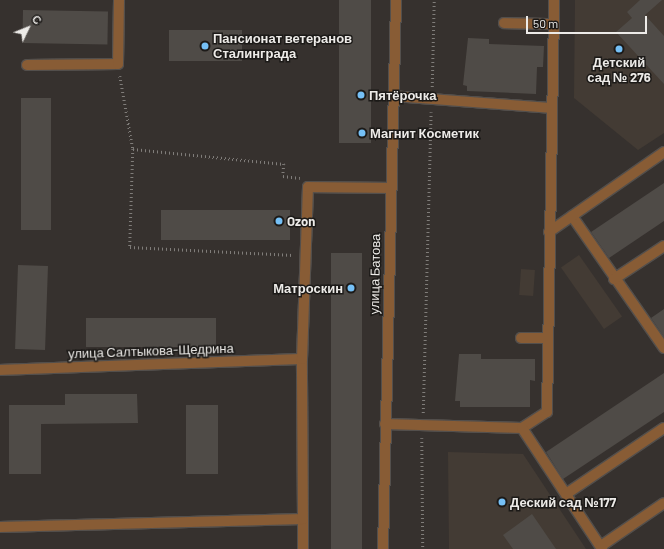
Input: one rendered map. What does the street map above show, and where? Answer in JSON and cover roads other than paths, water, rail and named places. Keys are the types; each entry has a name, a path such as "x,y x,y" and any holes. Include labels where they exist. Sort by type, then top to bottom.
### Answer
{"street":[{"path":"27,66 118,64 118,0"},
{"name":"улица Батова","path":"383,549 392,96 396,0"},
{"path":"385,424 522,428 547,412 554,0"},
{"path":"504,23 553,24"},
{"path":"392,96 552,108"},
{"path":"550,232 664,152"},
{"path":"303,549 302,359 308,183 390,188"},
{"path":"572,216 614,279 664,348"},
{"path":"614,279 664,246"},
{"path":"521,338 548,338"},
{"name":"улица Салтыкова-Щедрина","path":"0,370 302,359"},
{"path":"522,428 601,548 664,503"},
{"path":"566,494 664,428"},
{"path":"0,527 302,519"}],"place":[{"name":"Пансионат ветеранов Сталинграда","path":"205,46"},
{"name":"Детский сад № 276","path":"619,49"},
{"name":"Пятёрочка","path":"361,95"},
{"name":"Магнит Косметик","path":"362,133"},
{"name":"Ozon","path":"279,221"},
{"name":"Матроскин","path":"351,288"},
{"name":"Деский сад №177","path":"502,502"}]}
